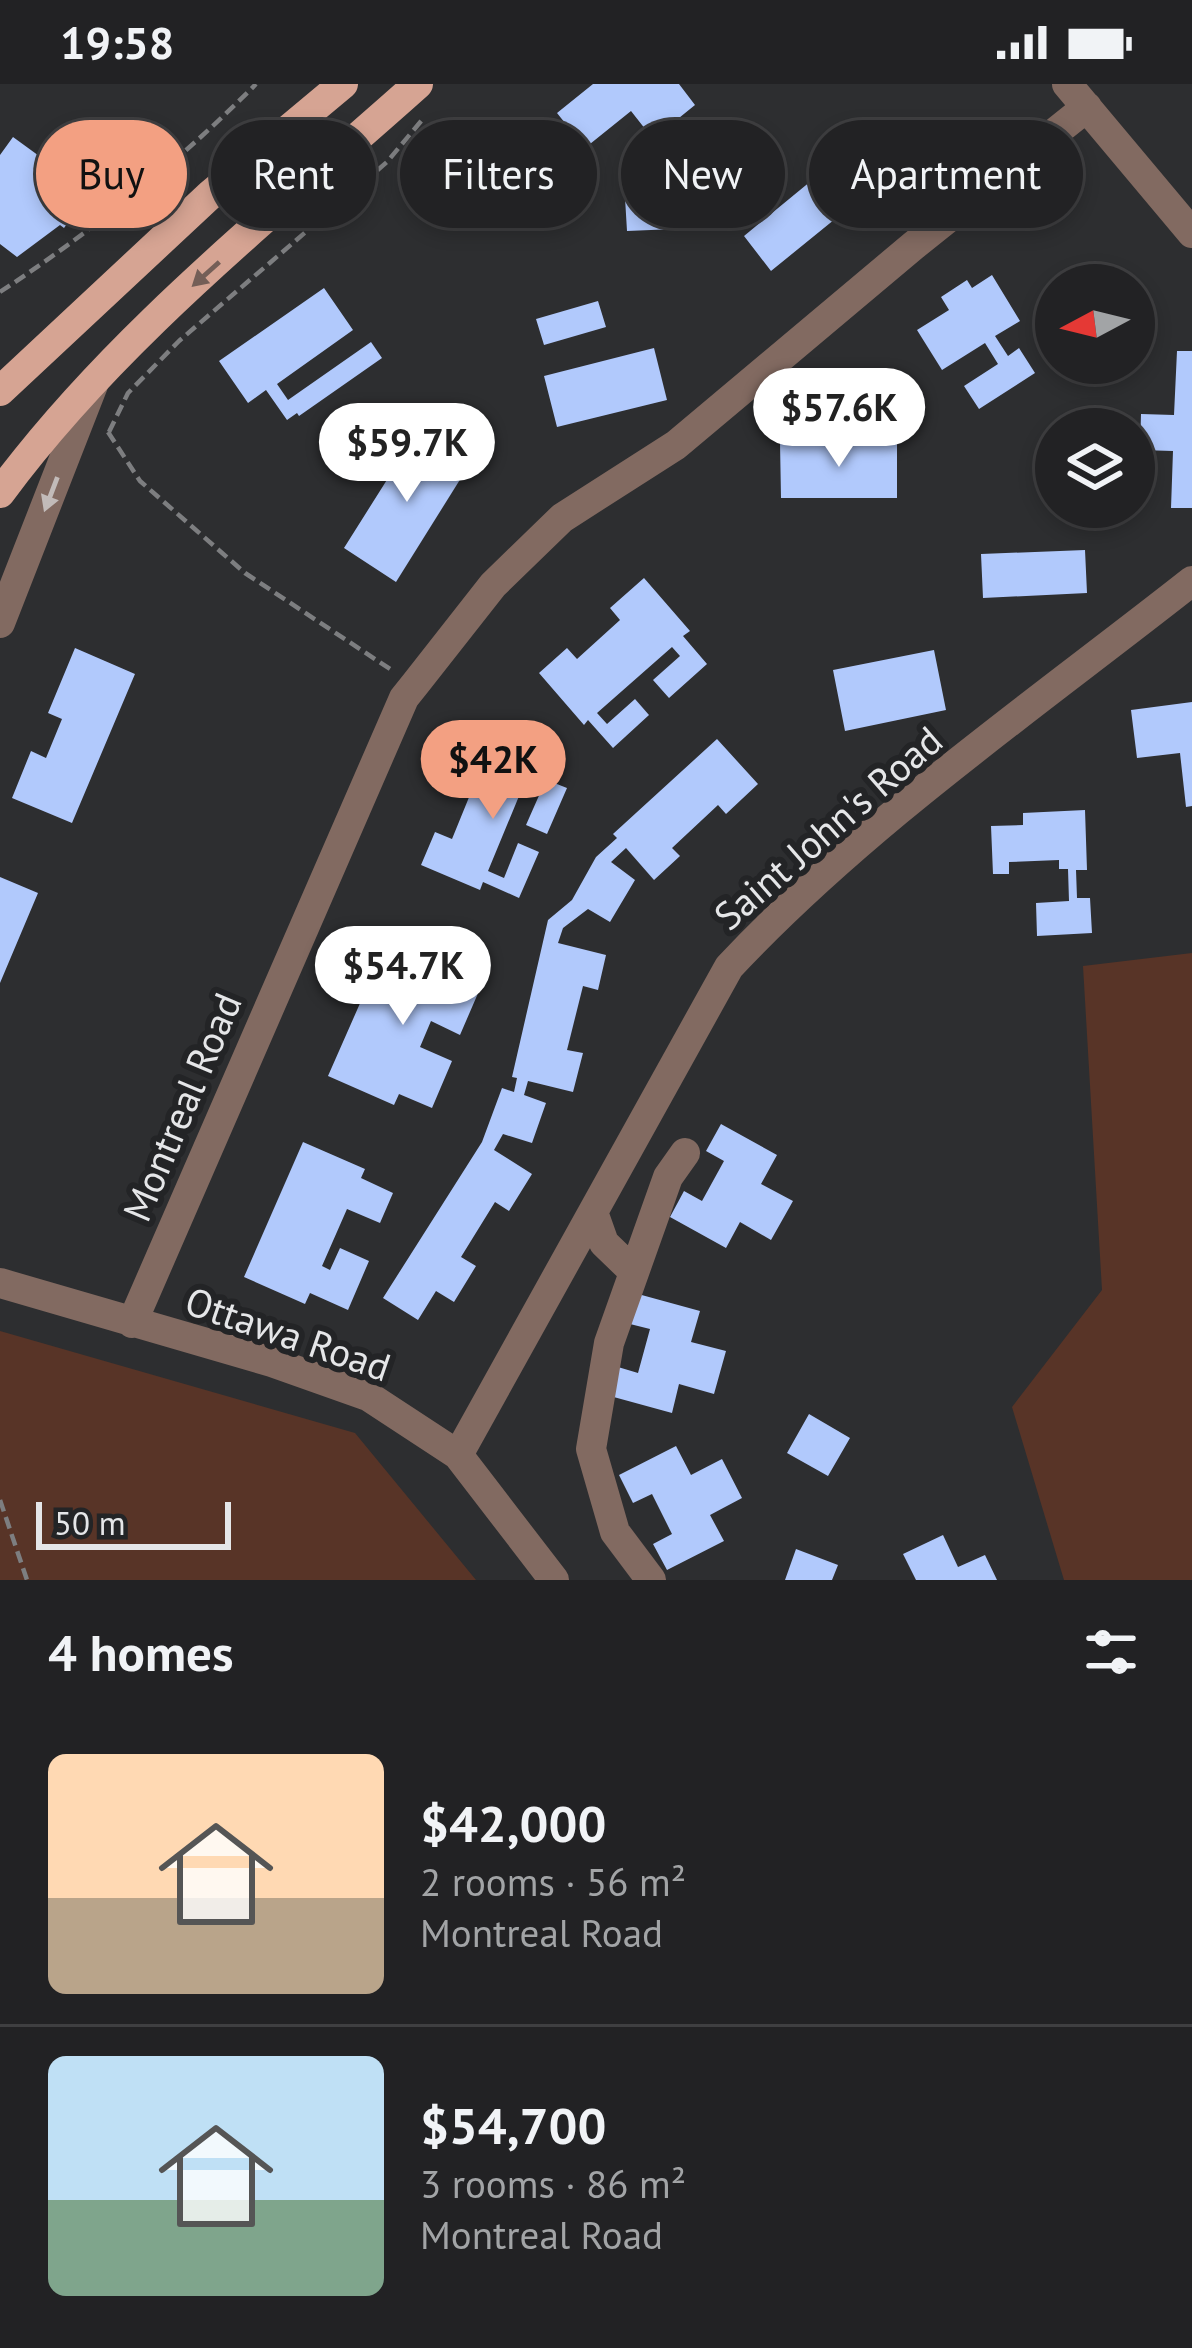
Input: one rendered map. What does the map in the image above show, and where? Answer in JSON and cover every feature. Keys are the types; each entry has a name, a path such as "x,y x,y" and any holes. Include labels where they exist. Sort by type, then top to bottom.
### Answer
{"main road":[{"path":"0,391 211,194 343,84"},
{"path":"0,493 47,428 156,319 418,84"}],"street":[{"path":"1077,96 1192,230"},
{"name":"Montreal Road","path":"132,1323 404,698 493,585 562,518 676,445 913,246 1077,96"},
{"path":"0,623 93,385"},
{"name":"Saint John's Road","path":"458,1454 729,967 786,906 849,851 1192,581"},
{"path":"651,1580 615,1532 591,1449 609,1343 632,1270 668,1177 686,1153"},
{"path":"593,1212 604,1243 632,1270"},
{"name":"Ottawa Road","path":"0,1283 351,1388 458,1454 552,1579"}],"path":[{"path":"0,292 52,258 161,170 256,84"},
{"path":"110,432 128,393 179,341 387,161 426,115"},
{"path":"79,421 110,432 140,481 245,573 314,622 416,683"},
{"path":"0,1499 27,1580"}],"shaded area":[{"path":"1192,953 1192,1580 1064,1580 1012,1407 1102,1290 1083,966"},
{"path":"0,1331 355,1433 476,1580 0,1580"}],"building":[{"path":"593,84 679,84 695,105 676,120 638,120 631,111 597,138 597,120 563,120 557,113"},
{"path":"13,137 36,154 36,228 56,228 17,257 0,244 0,155"},
{"path":"809,183 809,228 824,228 771,271 744,236 754,228 785,228 785,202"},
{"path":"627,228 675,228 675,229"},
{"path":"992,275 1020,321 995,336 1008,356 1019,348 1035,373 979,409 964,386 998,364 985,343 942,370 917,330 949,310 941,297 967,280 972,288"},
{"path":"324,288 353,330 277,384 288,400 371,342 382,358 299,416 287,420 266,390 248,403 219,361"},
{"path":"598,301 606,327 544,345 536,319"},
{"path":"654,348 667,400 557,427 544,376"},
{"path":"1177,351 1192,351 1192,508 1171,508 1173,451 1155,450 1155,414 1174,415"},
{"path":"419,429 471,462 396,582 344,548"},
{"path":"897,441 897,498 781,498 780,442"},
{"path":"1085,550 1087,593 983,598 981,554"},
{"path":"644,578 690,631 683,636 707,664 669,698 653,680 680,656 672,647 597,713 607,724 635,699 649,715 613,748 588,720 584,725 539,673 567,648 577,659 620,620 610,608"},
{"path":"75,648 135,674 72,823 12,798 31,751 46,758 62,719 48,713"},
{"path":"934,650 946,710 845,731 833,670"},
{"path":"1192,702 1192,806 1186,807 1180,753 1137,758 1131,710"},
{"path":"717,739 758,784 726,814 718,805 672,848 680,856 654,880 626,848 611,862 635,880 610,922 588,909 563,928 558,943 606,955 598,990 583,986 567,1050 583,1053 573,1092 528,1081 524,1095 546,1103 532,1143 503,1134 494,1150 532,1174 509,1211 495,1202 461,1257 476,1266 454,1302 436,1291 418,1320 383,1298 482,1142 502,1088 514,1092 517,1078 512,1077 548,920 572,900 596,857 617,838 613,834"},
{"path":"475,742 532,766 529,773 567,788 547,834 526,825 541,791 524,784 488,871 504,878 518,843 539,852 519,898 483,882 480,890 421,865 435,832 452,839 474,785 459,779"},
{"path":"1085,810 1087,870 1076,870 1077,898 1090,898 1092,933 1037,936 1036,903 1069,901 1068,869 1059,869 1059,860 1009,862 1009,874 993,874 991,826 1023,825 1023,813"},
{"path":"0,877 38,893 0,983"},
{"path":"387,942 482,984 460,1035 431,1021 420,1047 452,1061 432,1108 399,1094 394,1105 328,1076"},
{"path":"721,1124 777,1155 761,1184 793,1201 771,1240 740,1222 726,1248 670,1217 684,1191 702,1201 724,1161 706,1151"},
{"path":"303,1142 365,1169 361,1178 393,1193 380,1223 347,1209 322,1266 330,1270 340,1248 369,1261 348,1310 310,1293 305,1304 244,1277"},
{"path":"638,1294 700,1311 691,1342 726,1351 714,1394 679,1384 672,1413 610,1396 618,1367 638,1373 650,1329 630,1324"},
{"path":"809,1414 850,1438 828,1476 787,1453"},
{"path":"676,1446 691,1475 722,1459 742,1498 710,1515 724,1541 667,1570 653,1544 672,1534 652,1494 633,1503 619,1475"},
{"path":"943,1535 958,1567 985,1555 997,1580 916,1580 903,1554"},
{"path":"796,1549 838,1565 832,1580 785,1580"}]}
